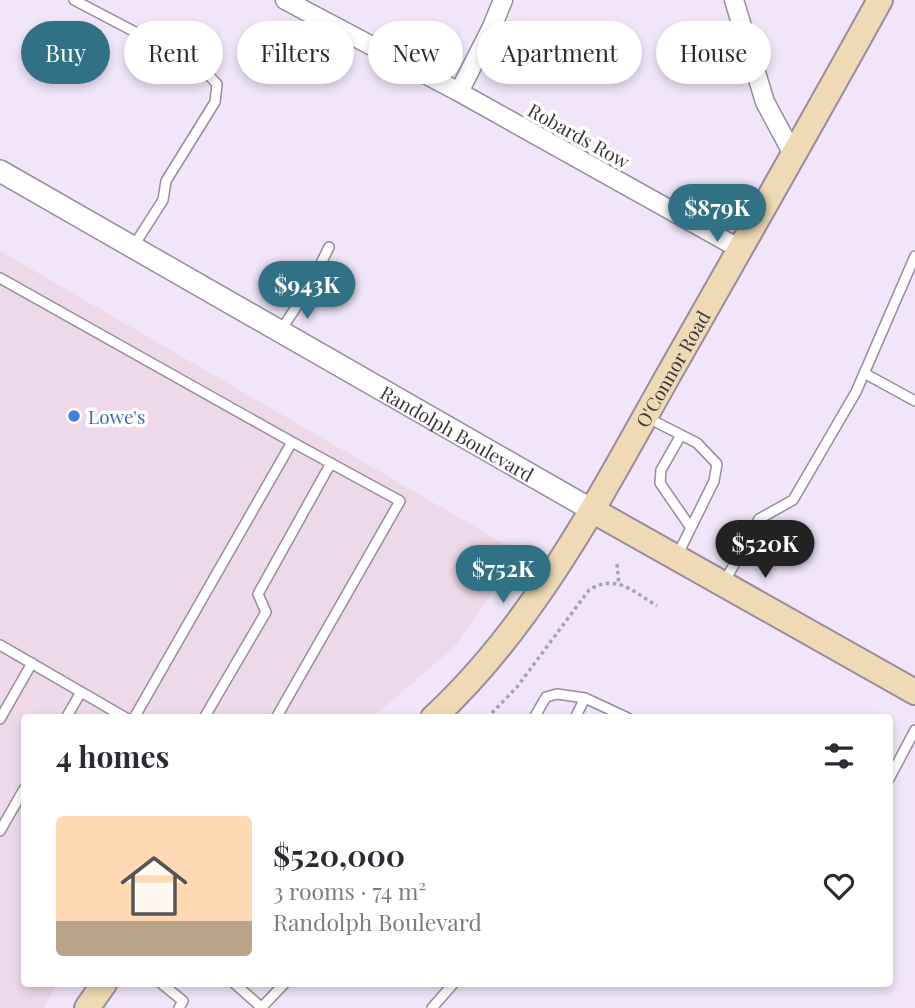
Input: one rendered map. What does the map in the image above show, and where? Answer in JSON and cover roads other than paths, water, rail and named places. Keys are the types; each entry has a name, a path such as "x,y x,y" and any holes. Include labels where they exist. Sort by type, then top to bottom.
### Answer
{"main road":[{"name":"O'Connor Road","path":"437,714 478,674 509,637 592,510 880,0"},
{"name":"Randolph Boulevard","path":"592,510 915,692"},
{"path":"87,1008 102,987"}],"street":[{"name":"Robards Row","path":"285,0 459,92 740,249"},
{"path":"459,92 503,0"},
{"path":"734,0 765,102 793,156"},
{"name":"Randolph Boulevard","path":"0,171 592,510"}],"lane":[{"path":"74,0 200,66 217,85 215,102 166,181 163,200 133,247"},
{"path":"281,330 310,286 329,247"},
{"path":"724,583 759,519 793,500 856,392 915,256"},
{"path":"0,278 400,501 278,714"},
{"path":"864,373 915,401"},
{"path":"645,417 697,443 717,464 714,481 677,556"},
{"path":"681,435 661,470 660,483 691,528"},
{"path":"136,714 292,442"},
{"path":"206,714 266,612 258,594 331,463"},
{"path":"0,645 119,714"},
{"path":"0,719 32,663"},
{"path":"68,714 81,692"},
{"path":"536,714 546,697 557,694 585,698 619,714"},
{"path":"577,714 585,698"},
{"path":"893,771 915,730"},
{"path":"0,831 21,794"},
{"path":"166,987 183,1001 179,1008"},
{"path":"238,987 261,1008 281,987"},
{"path":"432,1008 450,987"}],"place":[{"name":"Lowe's","path":"74,416"}]}
